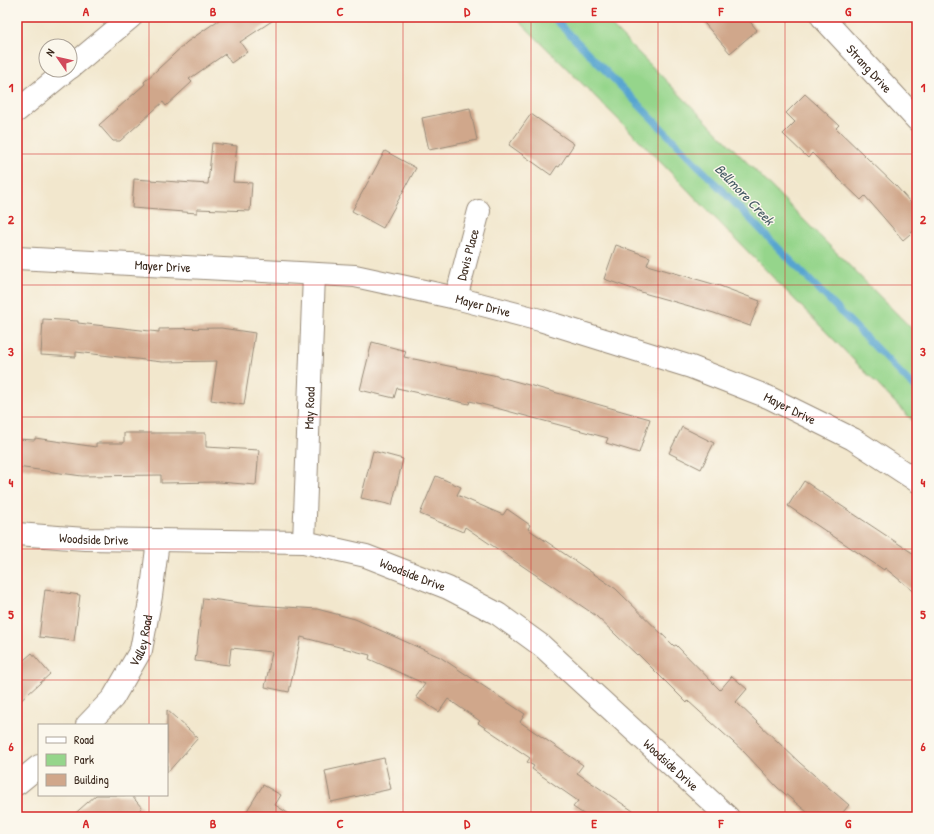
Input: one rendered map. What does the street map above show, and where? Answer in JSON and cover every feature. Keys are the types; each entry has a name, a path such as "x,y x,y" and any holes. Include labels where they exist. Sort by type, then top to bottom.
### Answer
{"street":[{"path":"78,61 131,17"},
{"name":"Strang Drive","path":"822,17 917,120"},
{"path":"17,111 57,78"},
{"name":"Davis Place","path":"456,298 479,211"},
{"name":"Mayer Drive","path":"17,258 355,276 456,298 540,320 691,367 761,394 853,439 917,481"},
{"name":"May Road","path":"304,542 314,275"},
{"name":"Woodside Drive","path":"17,534 158,541 304,542 366,556 448,588 498,614 542,646 728,817"},
{"name":"Valley Road","path":"88,724 112,698 141,650 151,596 158,541"},
{"path":"17,784 38,767"}],"green space":[{"path":"515,17 603,17 917,334 917,425 640,141"}],"building":[{"path":"223,17 278,17 240,42 247,52 231,63 225,54 189,79 192,82 166,106 163,102 120,141 113,141 99,125 145,84 144,82 187,42"},
{"path":"699,17 746,17 757,30 730,53"},
{"path":"805,94 839,125 836,128 896,186 917,210 917,228 903,240 865,196 861,200 812,153 808,158 783,134 795,122 786,113"},
{"path":"470,108 477,140 429,150 422,118"},
{"path":"531,114 574,144 559,167 557,166 551,175 509,145"},
{"path":"212,143 237,146 233,182 252,183 250,211 197,209 197,213 132,208 134,179 208,184"},
{"path":"385,151 416,168 383,228 352,211"},
{"path":"616,245 650,257 647,265 720,286 760,301 750,326 714,313 647,294 604,279"},
{"path":"43,319 78,321 78,323 159,332 159,329 221,328 255,333 244,405 211,400 217,361 162,362 76,352 76,357 41,355"},
{"path":"372,342 406,351 404,357 493,375 650,419 639,453 606,443 608,438 470,401 469,404 397,388 394,398 360,390"},
{"path":"682,427 714,443 701,469 669,453"},
{"path":"124,433 206,433 206,447 259,450 256,485 219,482 161,483 161,475 82,476 17,467 17,439 35,440 35,438 96,447 96,443 124,443"},
{"path":"373,451 403,459 392,505 361,498"},
{"path":"436,476 461,487 457,495 503,515 507,509 530,525 528,529 616,589 674,646 676,645 720,690 732,676 747,689 736,702 800,763 849,805 839,817 813,817 778,788 744,752 688,701 687,703 638,654 637,655 595,615 465,527 463,532 420,514"},
{"path":"804,481 917,556 917,594 885,568 884,570 788,506"},
{"path":"45,590 80,595 74,641 39,637"},
{"path":"203,598 255,605 317,609 355,619 440,657 525,714 520,722 583,765 577,773 642,817 588,817 573,807 578,801 532,769 534,766 527,762 530,758 478,723 480,721 448,699 439,712 416,697 425,684 369,659 370,655 301,637 289,692 265,687 272,652 231,648 229,665 195,661"},
{"path":"32,653 50,674 17,704 17,666"},
{"path":"167,710 198,738 168,772 168,724"},
{"path":"384,758 391,789 331,802 325,771"},
{"path":"263,785 281,795 275,805 294,817 243,817"},
{"path":"95,796 132,796 142,808 132,817 71,817"}],"waterway":[{"name":"Bellmore Creek","path":"553,17 917,390"}]}
